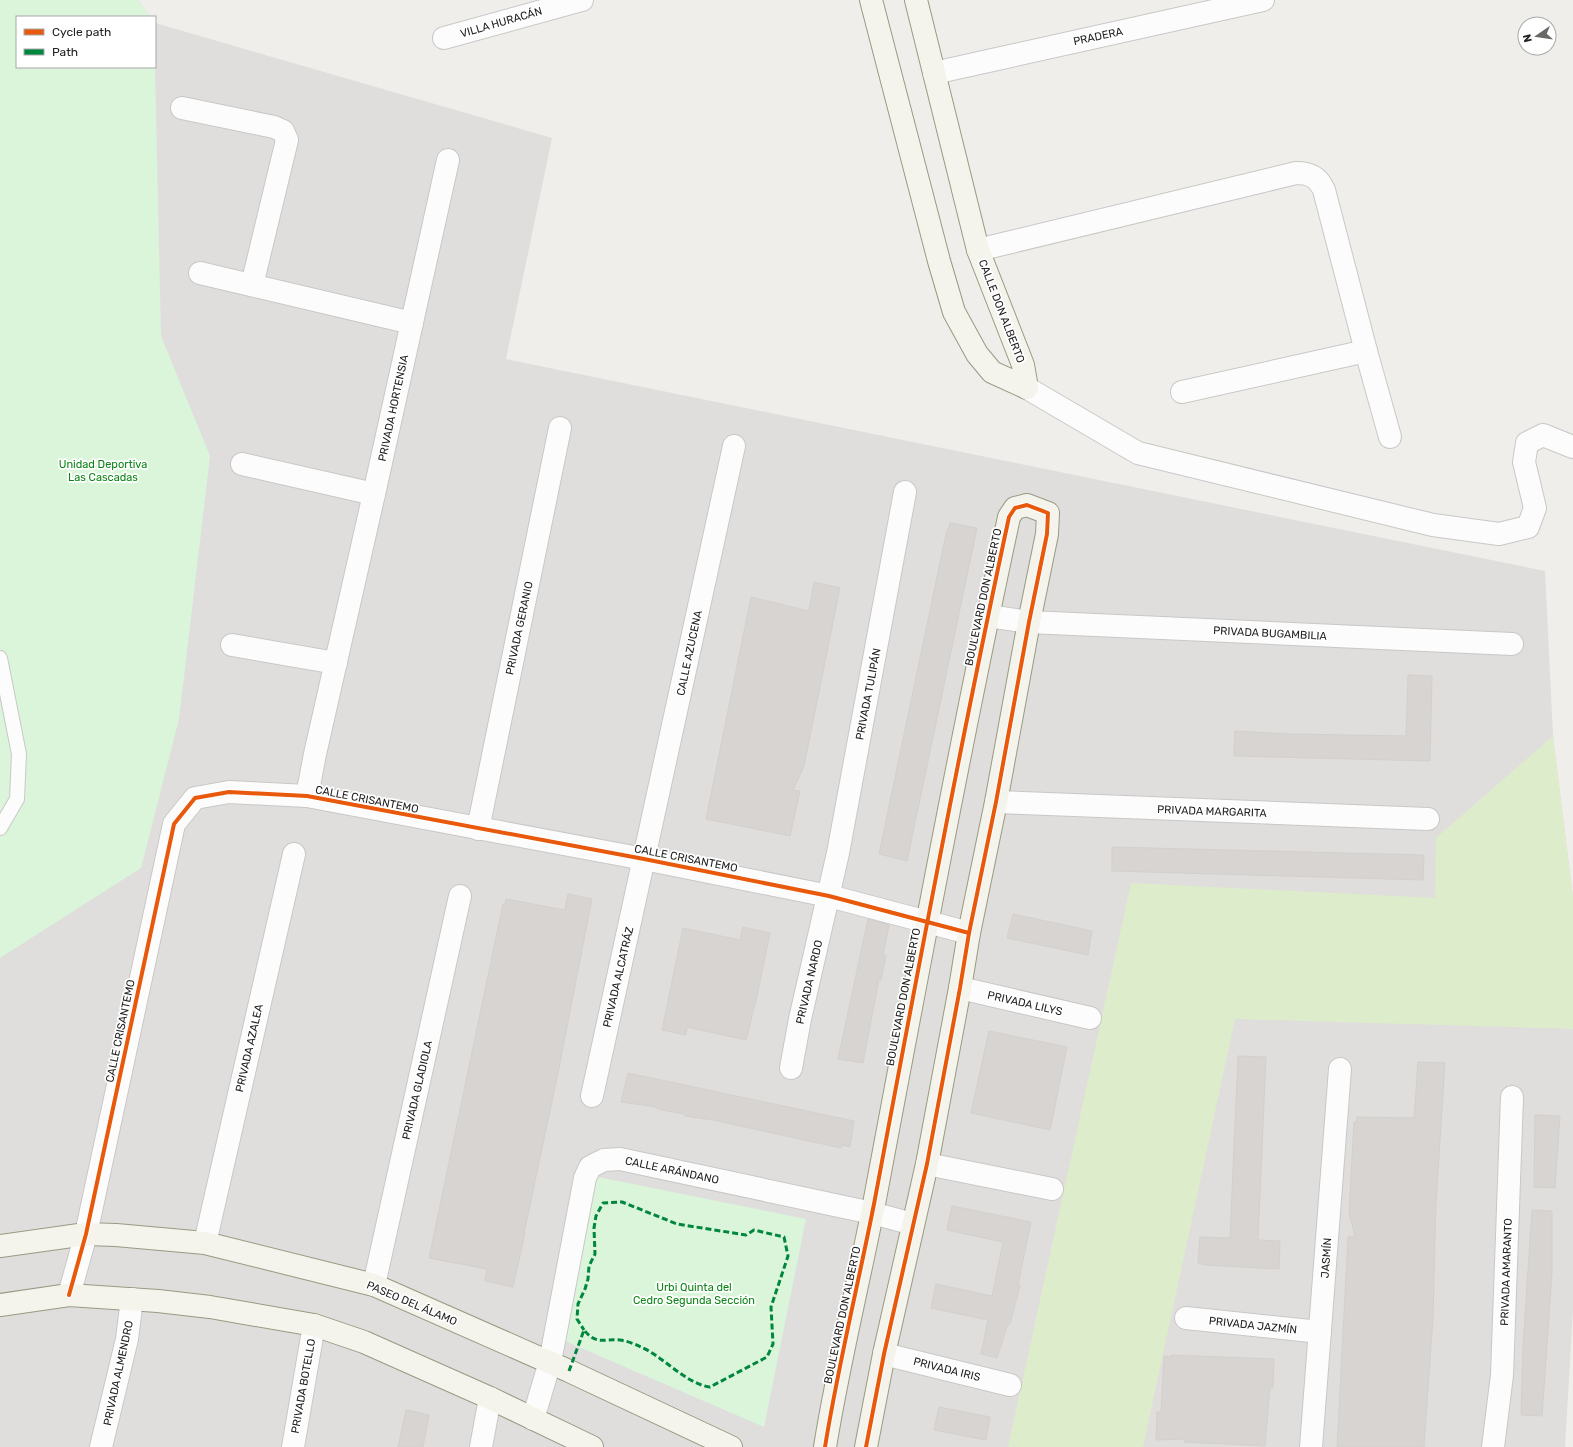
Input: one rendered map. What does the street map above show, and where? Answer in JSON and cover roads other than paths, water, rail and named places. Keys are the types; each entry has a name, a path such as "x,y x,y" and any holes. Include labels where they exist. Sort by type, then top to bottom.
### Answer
{"street":[{"name":"VILLA HURACÁN","path":"444,38 582,0"},
{"path":"871,0 938,261 954,312 977,354 992,372 1027,388 1138,452 1433,525 1499,534 1528,527 1535,508 1524,462 1527,443 1543,436 1573,447"},
{"name":"CALLE DON ALBERTO","path":"916,0 978,250 1023,365 1027,388"},
{"name":"PRADERA","path":"934,73 1263,0"},
{"path":"182,108 274,127 283,131 288,140 252,285"},
{"name":"PRIVADA HORTENSIA","path":"307,796 448,160"},
{"path":"978,250 1296,173 1305,173 1314,176 1320,182 1324,190 1390,437"},
{"path":"200,273 412,323"},
{"path":"1182,392 1366,351"},
{"name":"PRIVADA GERANIO","path":"478,829 560,428"},
{"name":"CALLE AZUCENA","path":"644,859 734,446"},
{"path":"242,464 374,494"},
{"name":"PRIVADA TULIPÁN","path":"829,896 905,492"},
{"name":"BOULEVARD DON ALBERTO","path":"825,1447 872,1213 927,921 1009,517 1015,508 1027,506 1048,513 1048,522 996,802 969,933 927,1164 912,1224 866,1447"},
{"name":"PRIVADA BUGAMBILIA","path":"988,616 1029,622 1512,644"},
{"path":"232,644 336,663"},
{"name":"CALLE CRISANTEMO","path":"69,1295 86,1234 174,824 195,798 229,792 307,796 644,859 829,896 969,933"},
{"name":"PRIVADA MARGARITA","path":"996,802 1428,819"},
{"name":"PRIVADA AZALEA","path":"205,1243 294,854"},
{"name":"PRIVADA ALCATRÁZ","path":"592,1096 644,859"},
{"name":"PRIVADA GLADIOLA","path":"374,1285 460,896"},
{"name":"PRIVADA NARDO","path":"791,1068 800,1019 829,896"},
{"name":"PRIVADA LILYS","path":"960,988 1090,1018"},
{"name":"JASMÍN","path":"1312,1447 1340,1069"},
{"name":"PRIVADA AMARANTO","path":"1493,1447 1502,1374 1512,1097"},
{"name":"CALLE ARÁNDANO","path":"533,1419 550,1362 586,1178 590,1167 604,1160 620,1159 872,1213 912,1224"},
{"path":"927,1164 1052,1189"},
{"name":"PASEO DEL ÁLAMO","path":"0,1246 86,1234 116,1235 205,1243 374,1285 550,1362 696,1429 731,1447"},
{"path":"0,1305 69,1295 132,1299 210,1307 314,1325 364,1342 490,1398 592,1447"},
{"name":"PRIVADA ALMENDRO","path":"101,1447 127,1339 132,1299"},
{"name":"PRIVADA JAZMÍN","path":"1186,1318 1320,1332"},
{"name":"PRIVADA BOTELLO","path":"293,1447 314,1325"},
{"name":"PRIVADA IRIS","path":"884,1354 1010,1385"},
{"path":"481,1447 490,1398"}],"lane":[{"path":"0,658 19,754 17,799 0,828"}],"park label":[{"name":"Unidad Deportiva Las Cascadas","path":"103,470"},
{"name":"Urbi Quinta del Cedro Segunda Sección","path":"694,1293"}]}
